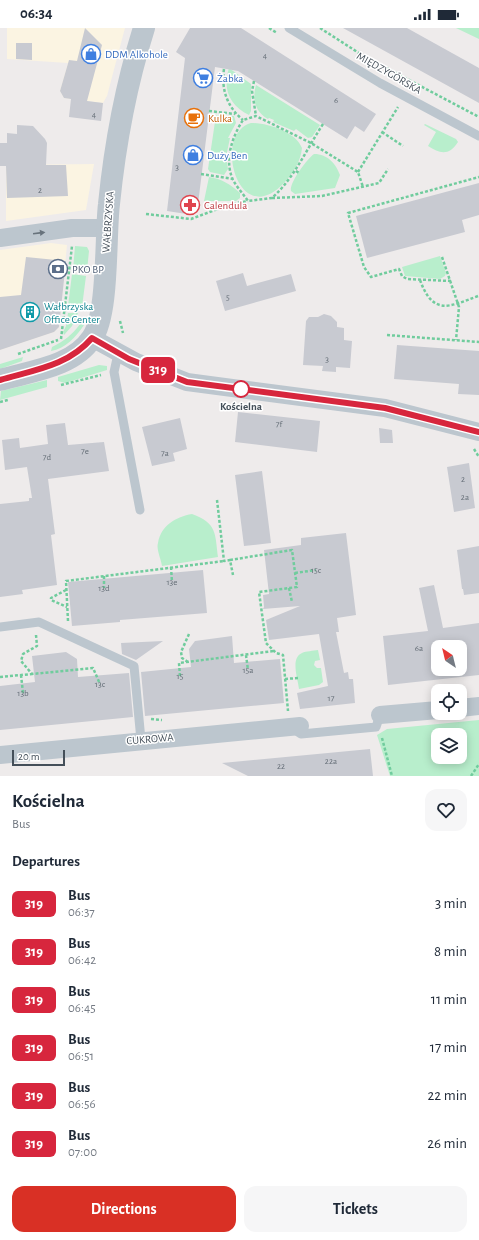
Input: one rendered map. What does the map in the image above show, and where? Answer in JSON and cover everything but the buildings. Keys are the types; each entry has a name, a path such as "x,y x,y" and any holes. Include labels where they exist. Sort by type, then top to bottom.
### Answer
{"street":[{"name":"WAŁBRZYSKA","path":"0,380 69,358 83,348 92,338 98,327 102,310 107,228 117,137 144,28"},
{"path":"0,238 72,228 107,228"},
{"path":"92,338 118,354 187,382 385,408 479,432"},
{"path":"467,707 479,706"},
{"path":"380,723 431,712"},
{"name":"CUKROWA","path":"0,755 295,726"}],"lane":[{"name":"MIĘDZYGÓRSKA","path":"289,28 380,83 426,109 479,136"},
{"path":"118,354 114,372 140,510"},
{"path":"0,627 39,622 134,666 141,740"},
{"path":"295,726 301,734 376,727 380,723"}],"path":[{"path":"320,28 363,55"},
{"path":"369,59 479,117"},
{"path":"224,69 222,82 227,101 235,114 243,120"},
{"path":"254,81 252,91 256,116"},
{"path":"358,172 405,96"},
{"path":"209,112 235,114"},
{"path":"248,201 233,179 230,164 230,148 232,138 243,120 256,116 311,143 358,172 363,187"},
{"path":"272,198 296,171 323,124"},
{"path":"382,132 403,146"},
{"path":"146,214 191,219 231,204 248,201 272,198 322,196 379,183 388,168"},
{"path":"201,174 233,179"},
{"path":"451,281 406,279 402,276 399,269 371,277 364,267 348,212 479,177"},
{"path":"61,339 73,241"},
{"path":"442,257 458,304 456,340"},
{"path":"420,280 434,303 439,306 446,307 458,304 478,296"},
{"path":"13,355 61,339 66,335"},
{"path":"387,335 479,342"},
{"path":"55,387 114,372"},
{"path":"217,500 224,561"},
{"path":"69,635 66,581 224,561 292,550 297,587 259,592 266,643 275,651 283,655 285,679 295,726"},
{"path":"230,560 233,575"},
{"path":"171,567 172,582"},
{"path":"295,573 316,570"},
{"path":"104,576 104,588"},
{"path":"290,588 292,602"},
{"path":"66,590 51,598 51,600 67,607"},
{"path":"32,674 21,661 23,654 37,646 34,622"},
{"path":"189,634 181,652 182,658 189,662"},
{"path":"180,676 179,663 275,651"},
{"path":"246,655 248,670"},
{"path":"0,677 93,668 100,684"},
{"path":"22,675 23,693"},
{"path":"285,679 298,678"},
{"path":"380,723 392,776"},
{"path":"471,776 479,764"}],"shaded area":[{"path":"7,28 125,28 107,96 103,103 64,98 60,91 68,63 7,59"},
{"path":"94,164 86,210 6,221 6,165"},
{"name":"Wałbrzyska Office Center","path":"51,243 67,245 59,327 54,332 0,350 0,250"}],"green space":[{"path":"456,28 479,28 479,39"},
{"path":"229,68 251,84 251,111 249,115 237,107 229,96 226,83"},
{"path":"256,85 320,125 312,137 308,138 296,129 294,131 273,122 274,120 268,119 260,113 257,109 254,95"},
{"path":"216,115 234,116 236,123 228,138 230,138 225,162 227,162 228,169 224,175 210,172 208,169"},
{"path":"251,123 258,123 273,127 288,133 299,142 302,148 296,167 284,183 268,195 254,196 243,188 236,176 232,160 233,144 239,131"},
{"path":"425,124 456,139 458,142 455,147 448,152 440,152 428,146 436,132 424,125"},
{"path":"314,154 319,154 331,160 336,167 340,175 335,188 295,194 291,191 291,187 303,166"},
{"path":"209,177 218,179 229,185 240,193 240,198 236,201 204,201"},
{"path":"75,246 87,247 89,251 87,271 73,270"},
{"path":"440,256 446,273 445,276 440,279 405,276 402,267"},
{"path":"72,274 86,276 82,307 68,306"},
{"path":"68,313 78,313 72,326 64,335 63,332 66,326"},
{"path":"80,324 84,325 70,342 61,348 51,351 52,347 68,337"},
{"path":"23,357 22,361 0,369 0,364"},
{"path":"99,365 107,366 107,370 65,383 58,381 58,377"},
{"path":"47,380 47,387 0,400 1,391"},
{"path":"192,514 200,517 210,525 215,535 218,557 162,566 158,545 162,531 170,523 180,517"},
{"path":"318,650 320,660 315,661 314,665 317,668 321,668 323,682 319,685 299,689 296,659 302,653"},
{"path":"479,720 479,776 390,776 377,735 387,729"}],"bus line":[{"name":"319","path":"0,380 69,358 83,348 92,338 118,354 187,382 385,408 479,432"}],"place":[{"name":"DDM Alkohole","path":"91,54"},
{"name":"Żabka","path":"203,78"},
{"name":"Kulka","path":"194,118"},
{"name":"Duży Ben","path":"193,155"},
{"name":"Calendula","path":"190,205"},
{"name":"PKO BP","path":"58,269"},
{"name":"Wałbrzyska Office Center","path":"30,312"},
{"name":"Kościelna","path":"241,389"}]}
